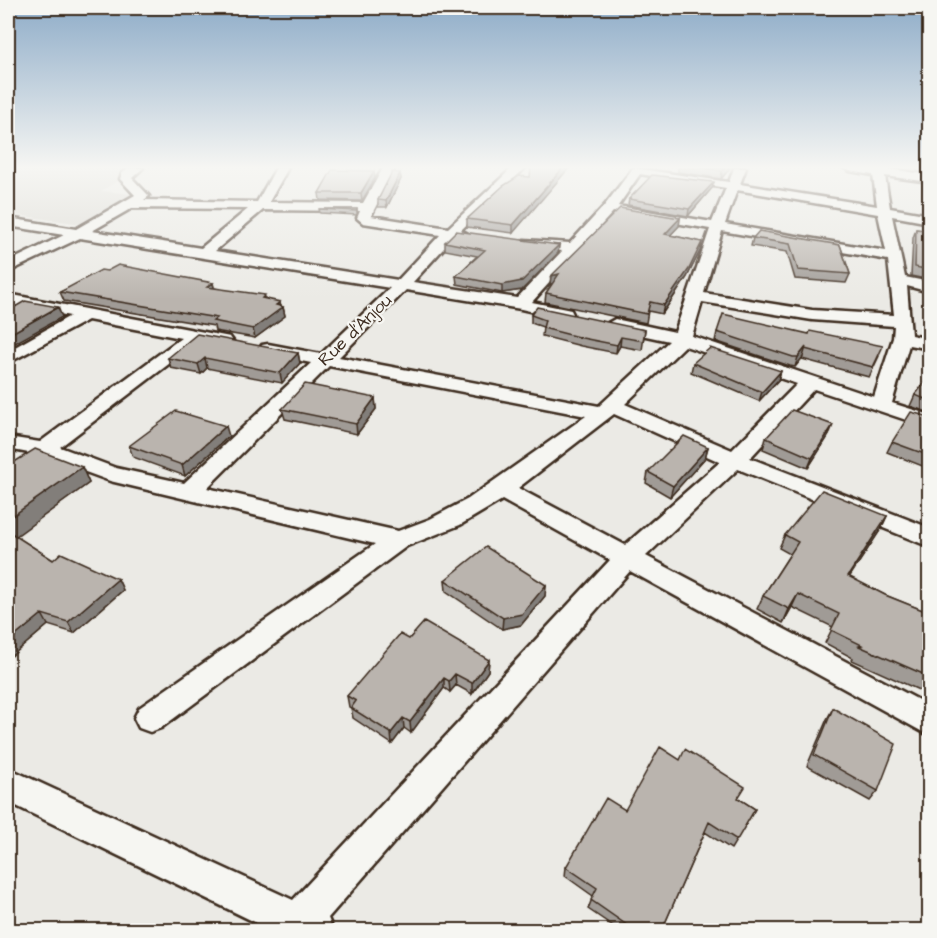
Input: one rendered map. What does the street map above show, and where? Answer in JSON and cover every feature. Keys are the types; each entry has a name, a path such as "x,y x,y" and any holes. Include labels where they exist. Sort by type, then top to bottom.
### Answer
{"street":[{"path":"8,268 116,212"},
{"path":"204,253 253,212"},
{"path":"366,212 364,218 368,220 474,236"},
{"name":"Rue d’Anjou","path":"190,491 402,285 473,212"},
{"path":"521,304 607,212"},
{"path":"631,212 895,257"},
{"path":"150,718 398,540 428,532 465,514 607,409 682,339 723,212"},
{"path":"880,405 902,329 899,280 884,212 930,219"},
{"path":"8,222 521,304 579,316"},
{"path":"520,241 575,248"},
{"path":"899,280 930,287"},
{"path":"696,296 902,329 930,344"},
{"path":"8,299 324,360 607,409 930,538"},
{"path":"8,358 86,314"},
{"path":"602,321 682,339 930,422"},
{"path":"44,449 196,335"},
{"path":"8,785 305,927 628,557 735,460 809,383"},
{"path":"8,443 44,449 110,474 398,540"},
{"path":"501,489 930,722"}],"shaded area":[{"path":"8,212 103,212 83,224 8,214"}],"building":[{"path":"475,212 525,212 513,225 467,219"},
{"path":"616,212 643,212 680,218 665,234 702,242 689,269 664,305 650,302 647,314 546,293 559,274 551,276"},
{"path":"916,229 930,231 930,270 915,267"},
{"path":"456,231 559,245 522,281 502,285 456,276 485,250 445,242"},
{"path":"759,231 840,245 850,274 798,270 790,244 753,238"},
{"path":"118,265 213,283 207,287 265,295 262,298 280,302 276,305 283,307 253,329 213,321 217,318 60,292 101,270 107,271"},
{"path":"25,301 58,307 8,335 8,311"},
{"path":"537,307 645,330 643,341 621,337 617,345 543,328 545,320 531,315"},
{"path":"723,314 809,334 810,331 883,346 873,367 805,349 806,347 798,357 793,357 717,332"},
{"path":"197,334 298,353 280,373 205,358 198,364 168,358"},
{"path":"710,348 781,371 762,392 693,363"},
{"path":"930,376 930,401 915,395"},
{"path":"305,384 375,398 356,424 282,409"},
{"path":"792,410 833,425 812,458 766,438"},
{"path":"176,411 226,426 182,465 129,446"},
{"path":"911,412 930,417 930,456 892,442"},
{"path":"684,436 708,447 673,486 648,472"},
{"path":"35,449 82,467 8,519 8,466"},
{"path":"822,490 887,516 848,576 885,595 930,613 930,677 859,646 862,645 831,630 839,614 798,594 789,609 763,596 798,542 785,535"},
{"path":"8,531 53,560 61,553 118,579 68,622 42,614 8,642"},
{"path":"486,547 546,585 522,614 503,618 445,580"},
{"path":"424,622 489,660 472,683 455,674 449,681 444,678 410,722 403,718 391,733 351,708 356,701 347,696 400,634 409,639"},
{"path":"833,708 896,744 878,791 814,755"},
{"path":"660,747 680,760 685,749 745,787 738,798 755,809 737,840 709,822 662,930 634,930 591,900 597,888 566,867 606,798 625,810"}]}
